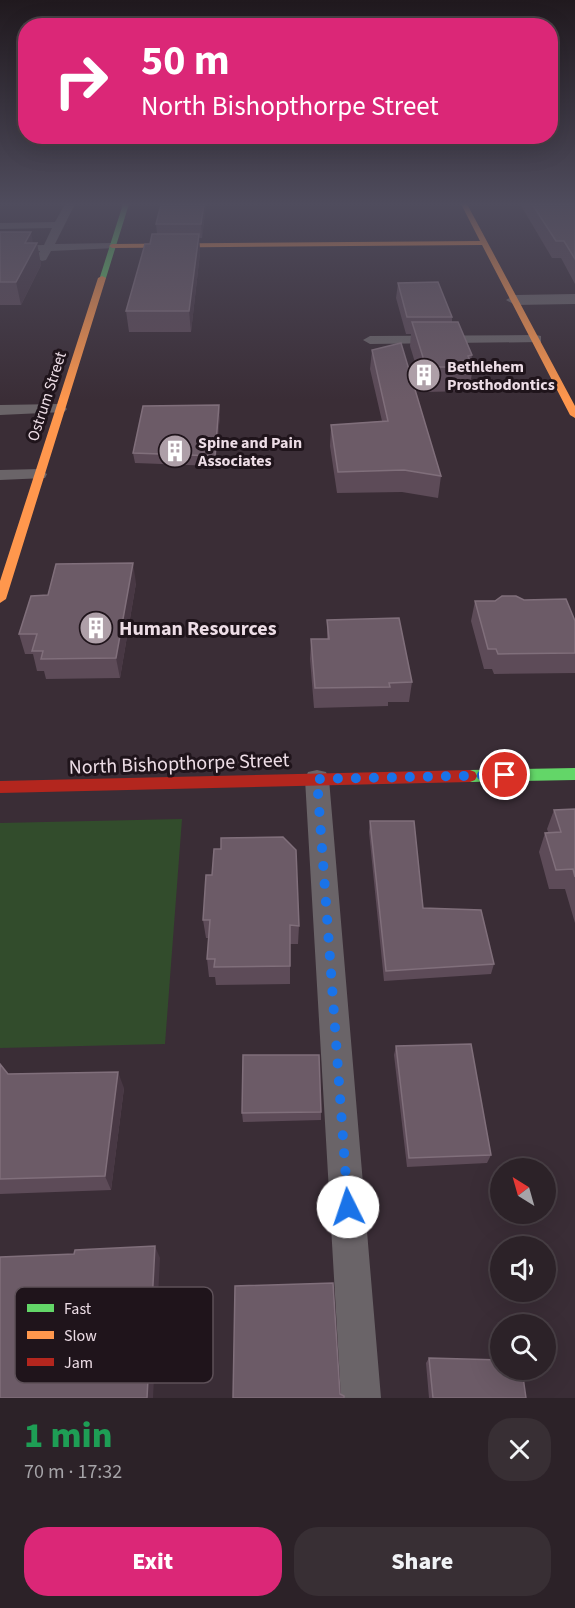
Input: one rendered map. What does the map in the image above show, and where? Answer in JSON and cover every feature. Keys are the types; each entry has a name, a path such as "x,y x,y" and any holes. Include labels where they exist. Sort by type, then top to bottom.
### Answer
{"street":[{"name":"Ostrum Street","path":"0,599 104,269"},
{"path":"499,269 575,415"},
{"path":"515,300 575,299"},
{"name":"North Bishopthorpe Street","path":"0,787 575,774"}],"lane":[{"path":"370,340 536,339"},
{"path":"0,410 59,409"},
{"path":"0,475 39,474"},
{"path":"317,779 361,1398"}],"green space":[{"path":"182,819 165,1044 0,1048 0,823"}],"building":[{"path":"0,269 23,269 16,282 0,282"},
{"path":"138,269 194,269 189,311 126,311"},
{"path":"438,282 452,317 407,317 398,283"},
{"path":"412,322 458,322 472,355 468,356 473,367 426,367"},
{"path":"401,343 441,476 404,470 338,472 331,425 388,421 372,350"},
{"name":"Spine and Pain Associates","path":"219,405 215,456 133,453 143,406"},
{"name":"Human Resources","path":"133,563 116,658 41,659 43,651 32,651 37,634 19,634 31,596 48,595 56,564"},
{"path":"502,596 516,596 524,600 566,599 575,621 575,653 498,654 496,649 488,649 475,601 495,601"},
{"path":"399,618 412,682 389,683 390,687 315,688 311,639 329,639 327,620"},
{"path":"575,809 575,877 573,869 556,870 545,833 561,832 554,810"},
{"path":"370,821 414,821 423,908 481,910 494,964 386,971"},
{"path":"283,837 296,850 299,926 290,925 290,966 214,967 215,959 207,959 210,920 203,920 206,875 212,875 214,849 221,849 221,838"},
{"path":"471,1044 491,1155 409,1158 396,1046"},
{"path":"243,1055 319,1055 321,1112 242,1113"},
{"path":"0,1064 8,1074 118,1072 105,1176 0,1179"},
{"path":"155,1246 153,1287 15,1287 15,1383 148,1383 147,1398 0,1398 0,1257 74,1254 75,1250"},
{"path":"333,1283 340,1394 344,1398 233,1398 235,1286"},
{"path":"429,1358 490,1360 490,1380 523,1380 526,1398 433,1398"}],"traffic: fast":[{"path":"102,278 105,269"},
{"path":"470,776 575,774"}],"traffic: slow":[{"path":"498,269 575,415"},
{"path":"0,599 102,278"}],"traffic: jam":[{"path":"0,787 470,776"}],"place":[{"name":"Bethlehem Prosthodontics","path":"424,375"},
{"name":"Spine and Pain Associates","path":"175,451"},
{"name":"Human Resources","path":"96,628"}],"route":[{"path":"348,1207 317,779 505,775"}]}
